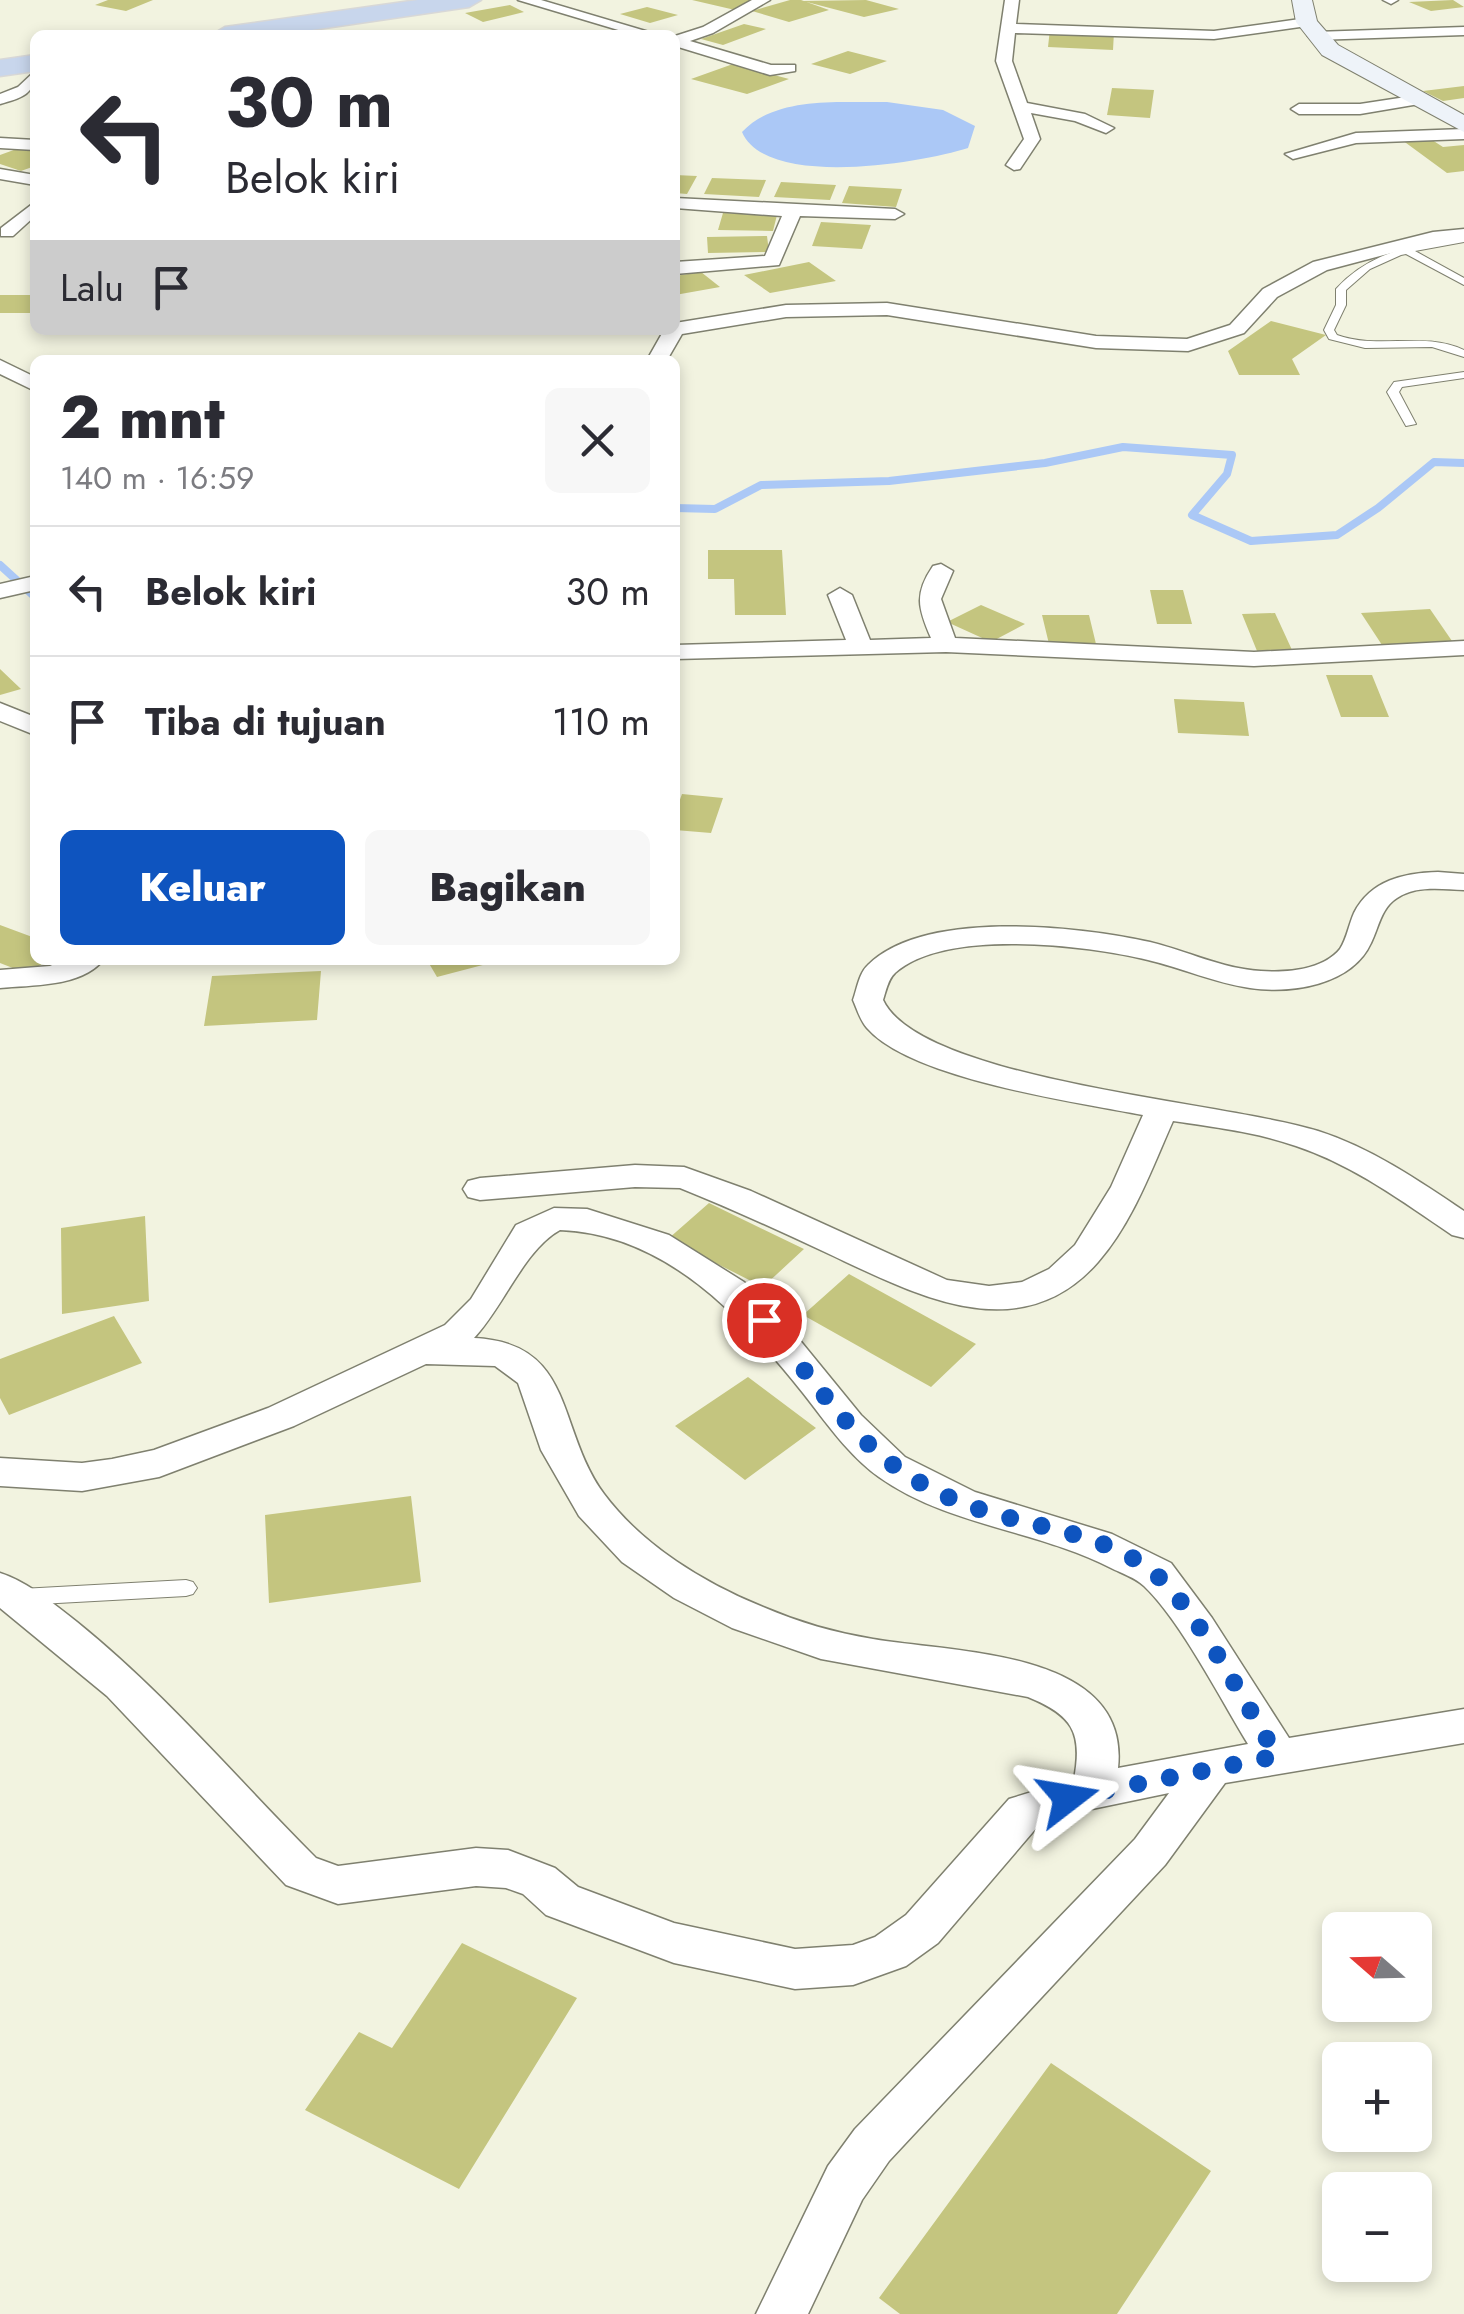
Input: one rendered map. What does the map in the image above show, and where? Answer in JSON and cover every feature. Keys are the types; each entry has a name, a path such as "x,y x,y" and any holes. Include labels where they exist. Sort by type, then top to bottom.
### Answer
{"highway":[{"path":"260,30 469,0"},
{"path":"0,68 30,64"}],"main road":[{"path":"1308,20 1337,54 1464,125"}],"street":[{"path":"525,0 634,30"},
{"path":"680,39 708,30 763,0"},
{"path":"1012,0 1004,61 1032,139 1014,165"},
{"path":"1008,28 1214,35 1308,20 1464,31"},
{"path":"680,43 770,70 790,68"},
{"path":"0,99 24,90 30,82"},
{"path":"1299,109 1360,110 1419,100"},
{"path":"1018,106 1078,116 1106,128"},
{"path":"1293,154 1356,138 1464,134"},
{"path":"0,143 30,144"},
{"path":"0,174 30,179"},
{"path":"680,204 895,214"},
{"path":"680,268 772,261 793,210"},
{"path":"7,232 30,211"},
{"path":"680,328 786,311 886,308 1096,342 1188,345 1237,329 1270,292 1320,266 1422,240 1464,237"},
{"path":"0,366 30,381"},
{"path":"940,571 927,597 946,645"},
{"path":"0,591 30,584"},
{"path":"840,594 860,645"},
{"path":"680,652 946,645 1254,659 1464,648"},
{"path":"0,711 30,725"},
{"path":"1464,882 1421,880 1397,887 1374,904 1347,958 1310,974 1253,980 1149,950 1034,935 937,943 907,950 896,956 874,981 868,996 874,1016 903,1043 920,1050 962,1066 1270,1129 1329,1146 1374,1168 1464,1227"},
{"path":"0,978 56,974 77,965"},
{"path":"480,1189 635,1176 684,1178 940,1290 974,1298 1004,1297 1054,1283 1077,1267 1094,1248 1162,1109"},
{"path":"0,1472 94,1476 159,1463 281,1417 456,1334 476,1316 528,1233 544,1223 568,1218 586,1220 657,1243 732,1290 755,1311 857,1434 892,1467 962,1502 1098,1544 1156,1574 1198,1629 1277,1756"},
{"path":"424,1352 491,1352 530,1372 576,1485 634,1552 665,1576 750,1618 847,1650 1022,1680 1072,1700 1096,1732 1100,1761 1092,1791"},
{"path":"7,1592 84,1652 301,1872 318,1881 338,1885 476,1867 508,1869 539,1882 572,1905 674,1943 760,1964 853,1965 890,1952 922,1928 1015,1818 1042,1805 1092,1791 1212,1768 1464,1726"},
{"path":"781,2314 846,2183 872,2145 1150,1852 1212,1768"}],"lane":[{"path":"1464,237 1374,262 1342,286 1340,305 1329,327 1331,335 1350,344 1434,344 1464,354"},
{"path":"1408,251 1464,282"},
{"path":"1410,424 1394,392 1398,384 1464,375"},
{"path":"7,1592 186,1588"}],"water":[{"path":"887,102 943,110 975,126 968,148 883,165 812,166 781,161 757,150 742,132 756,120 791,107"}],"building":[{"path":"108,0 153,0 126,11 95,5"},
{"path":"692,0 757,0 735,10"},
{"path":"790,0 829,10 789,22 752,11"},
{"path":"866,0 899,9 864,17 803,1"},
{"path":"1453,0 1464,7 1431,11 1409,2"},
{"path":"510,5 524,12 483,22 465,13"},
{"path":"647,7 678,15 650,23 620,14"},
{"path":"744,24 766,29 723,45 701,39"},
{"path":"1050,29 1114,32 1113,50 1048,47"},
{"path":"848,51 887,61 850,74 811,64"},
{"path":"733,64 789,79 747,94 691,79"},
{"path":"1464,86 1464,98 1443,101 1423,91"},
{"path":"1112,88 1154,90 1150,118 1107,115"},
{"path":"1429,138 1443,147 1464,145 1464,171 1447,173 1402,140"},
{"path":"22,147 30,149 30,168 21,171 0,164 0,155"},
{"path":"680,175 697,176 687,194 680,193"},
{"path":"712,178 766,180 759,197 704,194"},
{"path":"781,182 836,185 830,200 774,197"},
{"path":"849,186 902,189 896,207 842,203"},
{"path":"723,213 777,215 773,231 718,230"},
{"path":"821,222 871,225 862,249 812,246"},
{"path":"767,236 769,252 708,253 707,237"},
{"path":"809,262 836,281 770,293 744,275"},
{"path":"701,272 720,287 680,294 680,275"},
{"path":"0,295 30,295 30,313 0,313"},
{"path":"1271,321 1326,335 1292,359 1300,375 1239,375 1228,351"},
{"path":"708,550 782,550 786,615 735,615 734,579 708,579"},
{"path":"1150,590 1183,590 1192,624 1157,624"},
{"path":"981,605 1025,624 991,642 947,622"},
{"path":"1430,609 1452,641 1382,645 1361,613"},
{"path":"1275,613 1292,650 1257,651 1242,614"},
{"path":"1042,615 1089,615 1096,644 1049,644"},
{"path":"0,669 21,689 0,695"},
{"path":"1326,675 1372,675 1389,717 1341,717"},
{"path":"1174,699 1244,702 1249,736 1178,733"},
{"path":"682,794 723,798 711,833 680,830"},
{"path":"0,925 30,936 30,965 40,965 28,974 0,963"},
{"path":"430,965 483,965 437,977"},
{"path":"321,971 317,1020 204,1026 212,976"},
{"path":"709,1203 804,1249 763,1287 668,1239"},
{"path":"145,1216 149,1301 62,1314 61,1228"},
{"path":"849,1274 976,1344 931,1387 803,1315"},
{"path":"114,1316 142,1363 9,1415 0,1398 0,1359"},
{"path":"748,1377 816,1428 745,1480 675,1426"},
{"path":"411,1496 421,1582 269,1603 265,1515"},
{"path":"462,1943 577,1998 459,2189 305,2110 359,2032 392,2048"},
{"path":"1051,2063 1211,2171 1117,2314 900,2314 879,2298"}],"waterway":[{"path":"680,508 715,509 761,485 889,481 1045,463 1123,447 1232,455 1227,474 1192,515 1251,541 1337,535 1378,508 1434,462 1464,463"},
{"path":"0,565 30,592"}],"route":[{"path":"764,1320 848,1424 892,1467 962,1502 1098,1544 1156,1574 1179,1600 1277,1756 1068,1798"}]}
